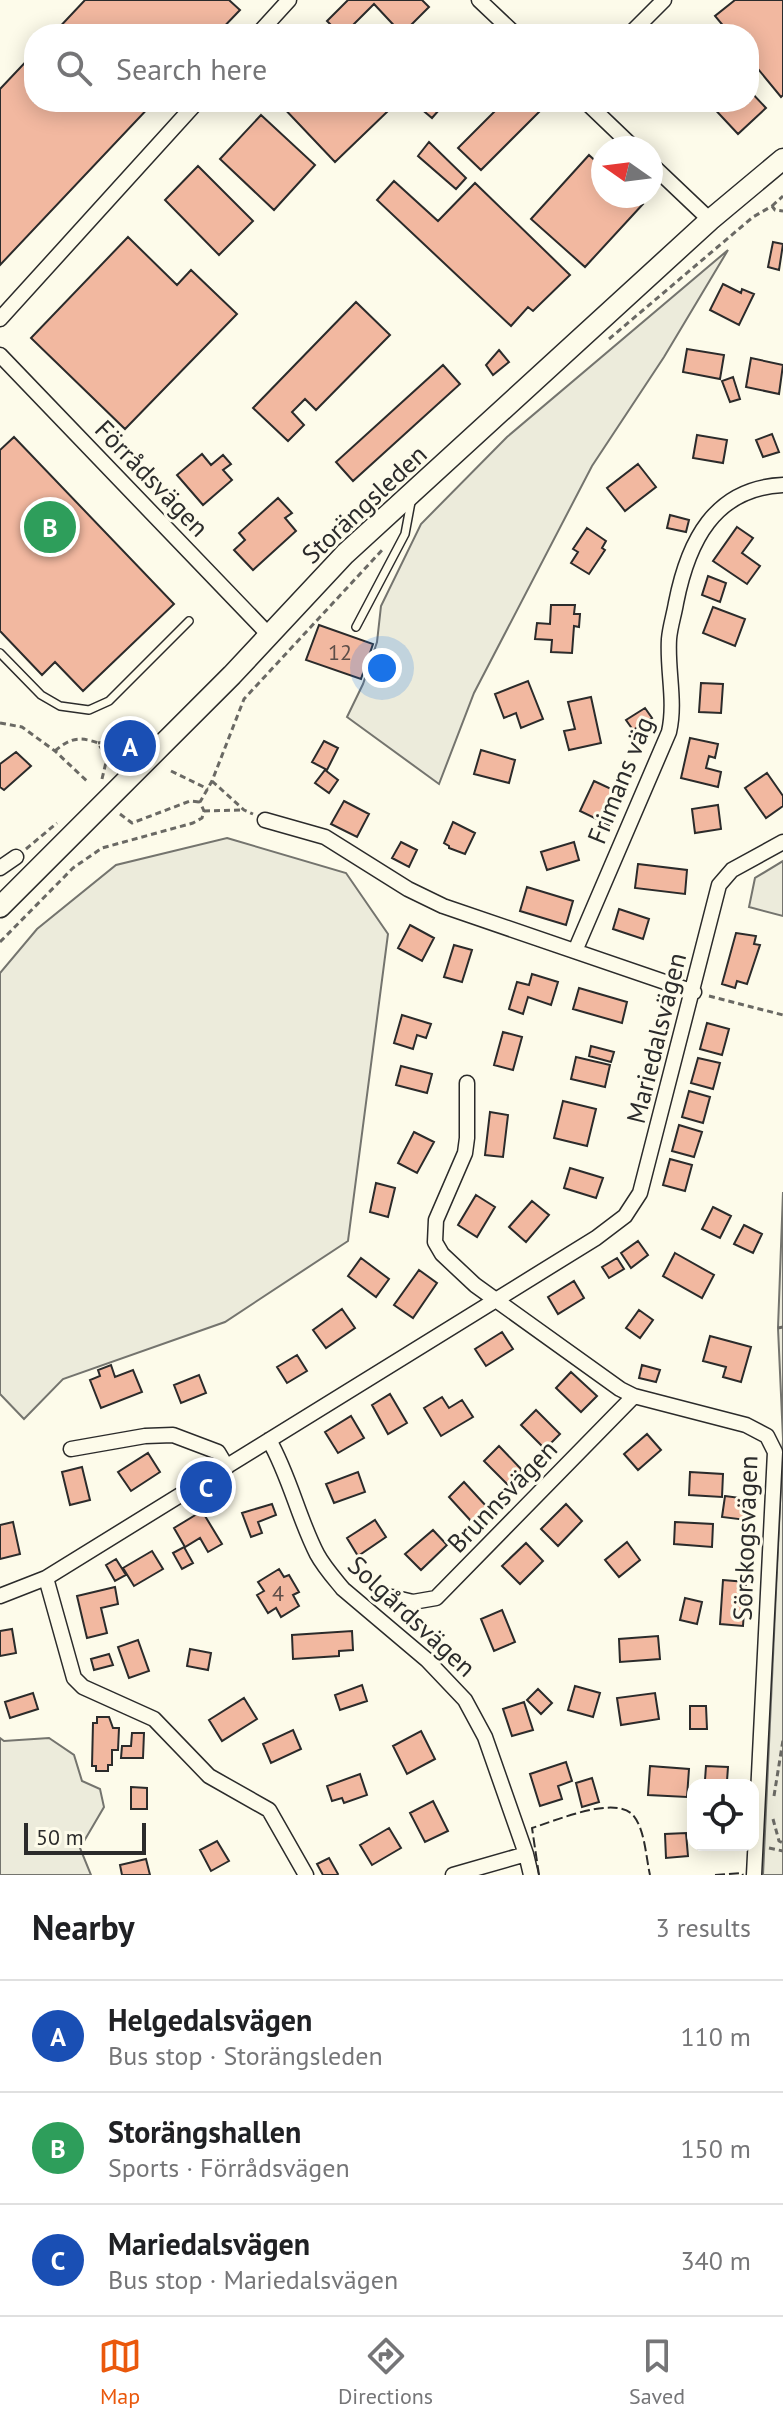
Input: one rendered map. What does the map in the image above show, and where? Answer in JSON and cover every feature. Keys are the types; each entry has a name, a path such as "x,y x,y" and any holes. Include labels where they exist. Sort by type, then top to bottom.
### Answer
{"main road":[{"name":"Storängsleden","path":"0,907 345,554 710,220 783,159"}],"street":[{"path":"267,24 289,0"},
{"path":"479,0 504,24"},
{"path":"640,24 664,0"},
{"path":"0,319 188,112"},
{"path":"596,112 621,136"},
{"path":"663,175 710,220"},
{"name":"Förrådsvägen","path":"0,355 269,635"},
{"name":"Frimans väg","path":"575,951 669,732 673,706 669,637 690,549 704,526 739,496 766,486 783,485"},
{"path":"265,820 325,837 408,889 443,906 694,992"},
{"name":"Mariedalsvägen","path":"0,1596 46,1578 621,1220 634,1207 640,1193 719,885 724,877 783,842"},
{"path":"0,868 16,857"},
{"name":"Sörskogsvägen","path":"467,1083 465,1153 436,1220 435,1242 442,1254 475,1285 620,1389 634,1396 746,1425 767,1436 775,1452 754,1875"},
{"name":"Brunnsvägen","path":"392,1597 413,1602 436,1598 634,1396"},
{"path":"71,1449 145,1436 173,1435 218,1452 227,1467"},
{"name":"Solgårdsvägen","path":"269,1440 284,1466 318,1557 330,1574 353,1598 451,1683 475,1716 531,1875"},
{"path":"46,1578 74,1678 83,1687 154,1719 209,1776 269,1810 306,1875"},
{"path":"453,1875 526,1854"}],"lane":[{"path":"356,627 405,534 413,492"},
{"path":"0,653 41,695 60,706 89,710 109,701 189,621"}],"path":[{"path":"610,339 753,217 783,196"},
{"path":"772,206 775,210 783,211"},
{"path":"200,802 212,781 244,699 407,525"},
{"path":"0,723 22,727 55,751 89,783"},
{"path":"55,751 68,740 82,737 98,743 141,735"},
{"path":"98,743 107,758 102,780"},
{"path":"171,771 208,789"},
{"path":"212,781 244,810 265,820"},
{"path":"120,814 132,823 190,801 200,802"},
{"path":"0,942 73,868 102,848 193,823 202,818 204,811 200,802"},
{"path":"204,811 244,810"},
{"path":"16,857 63,817"},
{"path":"694,992 783,1015"},
{"path":"774,1800 783,1740"},
{"path":"771,1815 779,1841 783,1843"}],"shaded area":[{"path":"728,250 664,357 592,466 474,693 439,784 347,717 363,684 377,642 381,606 421,524 507,437"},
{"path":"227,838 346,873 388,934 348,1241 225,1322 63,1379 24,1419 0,1394 0,973 37,929 116,865"},
{"path":"783,861 783,916 749,907 755,878"},
{"path":"783,1192 783,1439 778,1328"},
{"path":"783,1439 783,1875 763,1875"},
{"path":"0,1738 4,1741 49,1738 74,1755 82,1781 100,1789 104,1807 80,1848 91,1875 0,1875"}],"building":[{"path":"85,0 229,0 240,10 227,24 62,24"},
{"path":"348,0 422,0 429,7 412,24 393,24 374,4 354,24 330,24 327,21"},
{"path":"735,0 783,0 781,97 759,70 759,24 722,24 715,16"},
{"path":"24,64 24,112 145,112 0,265 0,89"},
{"path":"759,101 766,108 738,134 717,112 759,112"},
{"path":"288,112 387,112 335,162"},
{"path":"494,112 539,112 481,170 458,148"},
{"path":"261,115 315,165 274,210 220,159"},
{"path":"429,142 466,178 456,189 418,156"},
{"path":"589,155 591,208 639,208 585,267 531,219"},
{"path":"198,166 253,221 219,255 165,200"},
{"path":"394,181 438,221 475,183 570,275 533,311 528,307 511,326 377,200"},
{"path":"128,237 177,285 191,270 237,314 125,429 31,338"},
{"path":"773,242 783,244 779,270 768,267"},
{"path":"723,284 741,293 742,289 754,294 739,325 710,310"},
{"path":"356,302 390,335 316,410 305,399 292,412 304,425 288,441 253,408"},
{"path":"687,349 724,355 720,379 683,372"},
{"path":"499,350 509,362 493,375 486,365"},
{"path":"751,358 783,365 779,394 746,387"},
{"path":"443,365 460,384 353,481 336,462"},
{"path":"733,377 740,399 730,402 722,381"},
{"path":"772,434 779,452 763,457 756,440"},
{"path":"697,435 727,440 723,463 693,458"},
{"path":"14,437 174,604 83,691 55,662 42,675 0,631 0,450"},
{"path":"202,454 211,465 223,455 231,464 223,470 232,480 203,505 177,475"},
{"path":"638,464 656,487 625,511 607,488"},
{"path":"278,498 292,513 285,518 296,531 253,570 234,550 245,540 239,533"},
{"path":"670,515 689,520 686,532 667,528"},
{"path":"737,527 753,538 742,553 760,566 747,584 713,561"},
{"path":"587,528 606,541 602,548 605,550 589,574 571,563 578,552 573,549"},
{"path":"708,576 726,583 720,602 702,595"},
{"path":"551,605 575,605 574,614 580,614 579,627 574,626 572,653 551,652 552,640 535,639 537,623 550,624"},
{"path":"713,607 745,619 735,646 703,633"},
{"path":"319,625 373,644 361,679 306,660"},
{"path":"528,681 543,719 521,728 516,713 504,718 495,694"},
{"path":"701,683 723,684 721,713 699,712"},
{"path":"591,697 601,743 569,750 564,731 575,729 568,702"},
{"path":"645,708 652,718 633,730 626,720"},
{"path":"690,738 718,744 715,758 709,756 706,768 721,772 718,787 681,778"},
{"path":"324,741 338,748 327,770 312,762"},
{"path":"481,750 515,760 509,783 474,774"},
{"path":"16,752 31,766 4,790 0,787 0,764"},
{"path":"325,770 338,780 329,793 315,783"},
{"path":"767,773 783,796 783,806 766,818 745,788"},
{"path":"594,781 622,794 609,825 580,811"},
{"path":"344,801 369,814 357,837 331,824"},
{"path":"718,805 721,829 695,833 692,809"},
{"path":"453,822 475,833 465,854 444,843"},
{"path":"401,842 417,850 409,867 392,858"},
{"path":"574,842 579,860 547,870 541,852"},
{"path":"638,864 687,870 685,894 635,888"},
{"path":"527,887 573,901 566,925 520,911"},
{"path":"619,909 649,919 643,939 613,929"},
{"path":"410,925 434,938 422,961 398,948"},
{"path":"736,933 756,936 754,944 760,945 747,984 737,981 735,988 722,984"},
{"path":"454,945 472,950 462,982 444,977"},
{"path":"532,974 558,982 551,1005 528,997 523,1014 509,1009 517,982 529,985"},
{"path":"579,988 627,1002 622,1023 573,1009"},
{"path":"402,1015 431,1024 426,1038 417,1035 413,1049 394,1043"},
{"path":"707,1023 729,1029 722,1055 700,1049"},
{"path":"503,1032 522,1037 513,1070 494,1065"},
{"path":"591,1046 614,1052 611,1062 589,1056"},
{"path":"576,1057 610,1065 605,1087 571,1079"},
{"path":"698,1058 720,1063 713,1089 691,1083"},
{"path":"401,1066 432,1074 427,1093 396,1085"},
{"path":"689,1091 710,1097 703,1123 682,1117"},
{"path":"563,1101 596,1109 587,1146 554,1138"},
{"path":"490,1112 508,1115 503,1157 485,1155"},
{"path":"679,1125 702,1132 694,1157 672,1151"},
{"path":"414,1132 434,1142 417,1173 398,1163"},
{"path":"670,1159 692,1165 685,1191 663,1185"},
{"path":"570,1168 603,1178 596,1198 564,1188"},
{"path":"376,1183 395,1188 388,1217 370,1212"},
{"path":"476,1195 495,1207 477,1237 458,1225"},
{"path":"532,1201 549,1215 526,1242 509,1227"},
{"path":"713,1207 731,1216 720,1238 702,1229"},
{"path":"744,1225 762,1234 753,1253 734,1244"},
{"path":"638,1241 648,1255 631,1268 621,1253"},
{"path":"675,1253 714,1275 702,1298 663,1276"},
{"path":"361,1258 389,1279 376,1297 348,1276"},
{"path":"617,1258 624,1269 609,1278 602,1267"},
{"path":"419,1270 437,1283 413,1318 394,1305"},
{"path":"574,1281 584,1298 558,1314 548,1297"},
{"path":"342,1309 355,1328 326,1348 313,1330"},
{"path":"639,1310 653,1320 640,1338 626,1328"},
{"path":"502,1332 513,1349 486,1366 475,1349"},
{"path":"710,1336 751,1347 741,1382 723,1377 726,1367 703,1361"},
{"path":"297,1355 307,1371 287,1383 277,1367"},
{"path":"111,1365 115,1377 133,1370 142,1392 101,1408 90,1380 100,1376 98,1370"},
{"path":"642,1365 660,1370 656,1382 639,1378"},
{"path":"571,1372 597,1396 581,1412 556,1388"},
{"path":"199,1375 206,1393 181,1403 174,1385"},
{"path":"390,1394 407,1423 388,1434 372,1405"},
{"path":"442,1397 449,1408 462,1400 473,1417 441,1436 424,1408"},
{"path":"536,1410 560,1434 545,1449 521,1425"},
{"path":"351,1416 364,1438 338,1453 325,1432"},
{"path":"647,1434 661,1450 638,1470 624,1454"},
{"path":"499,1446 522,1470 508,1485 484,1461"},
{"path":"148,1453 160,1472 131,1491 118,1472"},
{"path":"82,1467 90,1500 70,1505 62,1472"},
{"path":"358,1472 365,1492 334,1503 326,1484"},
{"path":"690,1472 723,1474 722,1497 689,1495"},
{"path":"464,1482 487,1507 471,1521 449,1497"},
{"path":"725,1496 748,1499 746,1520 722,1517"},
{"path":"272,1504 276,1515 258,1522 262,1533 251,1537 242,1513"},
{"path":"566,1504 582,1521 558,1546 541,1529"},
{"path":"202,1511 222,1544 208,1552 200,1538 185,1547 174,1528"},
{"path":"375,1520 386,1537 358,1556 347,1538"},
{"path":"13,1522 20,1554 0,1559 0,1525"},
{"path":"675,1522 713,1524 712,1547 674,1544"},
{"path":"433,1530 447,1545 421,1570 405,1554"},
{"path":"627,1542 640,1560 619,1577 605,1560"},
{"path":"526,1543 543,1561 520,1584 502,1566"},
{"path":"184,1547 193,1563 182,1569 173,1553"},
{"path":"152,1551 163,1569 134,1586 123,1568"},
{"path":"116,1559 126,1575 115,1581 106,1565"},
{"path":"279,1569 284,1577 289,1575 299,1592 293,1595 299,1606 281,1617 276,1608 268,1613 257,1595 264,1591 258,1582"},
{"path":"723,1580 746,1582 743,1626 720,1624"},
{"path":"115,1587 118,1604 101,1608 107,1633 87,1638 77,1596"},
{"path":"685,1598 702,1602 697,1624 680,1620"},
{"path":"502,1610 515,1642 494,1651 481,1619"},
{"path":"12,1629 16,1653 0,1656 0,1631"},
{"path":"352,1631 353,1650 339,1651 339,1656 293,1659 292,1635"},
{"path":"658,1636 660,1659 620,1662 619,1639"},
{"path":"138,1640 149,1671 129,1678 118,1647"},
{"path":"190,1649 211,1653 208,1670 187,1666"},
{"path":"109,1654 113,1665 94,1670 91,1659"},
{"path":"362,1685 367,1701 340,1710 335,1695"},
{"path":"575,1686 600,1693 593,1717 568,1710"},
{"path":"538,1689 552,1703 541,1714 527,1700"},
{"path":"33,1693 38,1709 10,1718 5,1702"},
{"path":"655,1693 659,1719 621,1725 617,1698"},
{"path":"244,1698 257,1719 222,1741 209,1720"},
{"path":"524,1702 533,1730 512,1736 503,1709"},
{"path":"690,1706 706,1706 707,1729 690,1729"},
{"path":"97,1717 109,1717 113,1728 119,1728 118,1750 112,1750 112,1765 108,1765 108,1771 96,1771 96,1766 92,1766 93,1723 97,1723"},
{"path":"293,1730 301,1749 271,1763 263,1744"},
{"path":"421,1731 435,1759 407,1774 393,1746"},
{"path":"132,1733 144,1733 143,1758 121,1758 122,1746 131,1746"},
{"path":"566,1762 572,1781 558,1786 562,1799 540,1806 530,1774"},
{"path":"650,1766 689,1769 687,1797 648,1795"},
{"path":"706,1766 728,1767 727,1779 705,1779"},
{"path":"360,1774 367,1795 344,1803 342,1798 332,1801 327,1786"},
{"path":"592,1778 599,1802 582,1807 576,1783"},
{"path":"131,1787 147,1788 147,1809 131,1809"},
{"path":"433,1801 448,1831 425,1842 410,1813"},
{"path":"389,1828 401,1848 372,1865 360,1845"},
{"path":"686,1833 688,1856 666,1858 665,1834"},
{"path":"217,1841 229,1861 211,1871 200,1850"},
{"path":"329,1858 337,1875 323,1875 317,1864"},
{"path":"146,1859 150,1875 122,1875 120,1865"}],"fence":[{"path":"539,1875 532,1828 599,1808 624,1810 633,1815 643,1836 650,1875"},
{"path":"715,1875 743,1875"}],"place":[{"name":"Storängshallen","path":"50,527"},
{"name":"Helgedalsvägen","path":"130,746"},
{"name":"Mariedalsvägen","path":"206,1487"}]}
